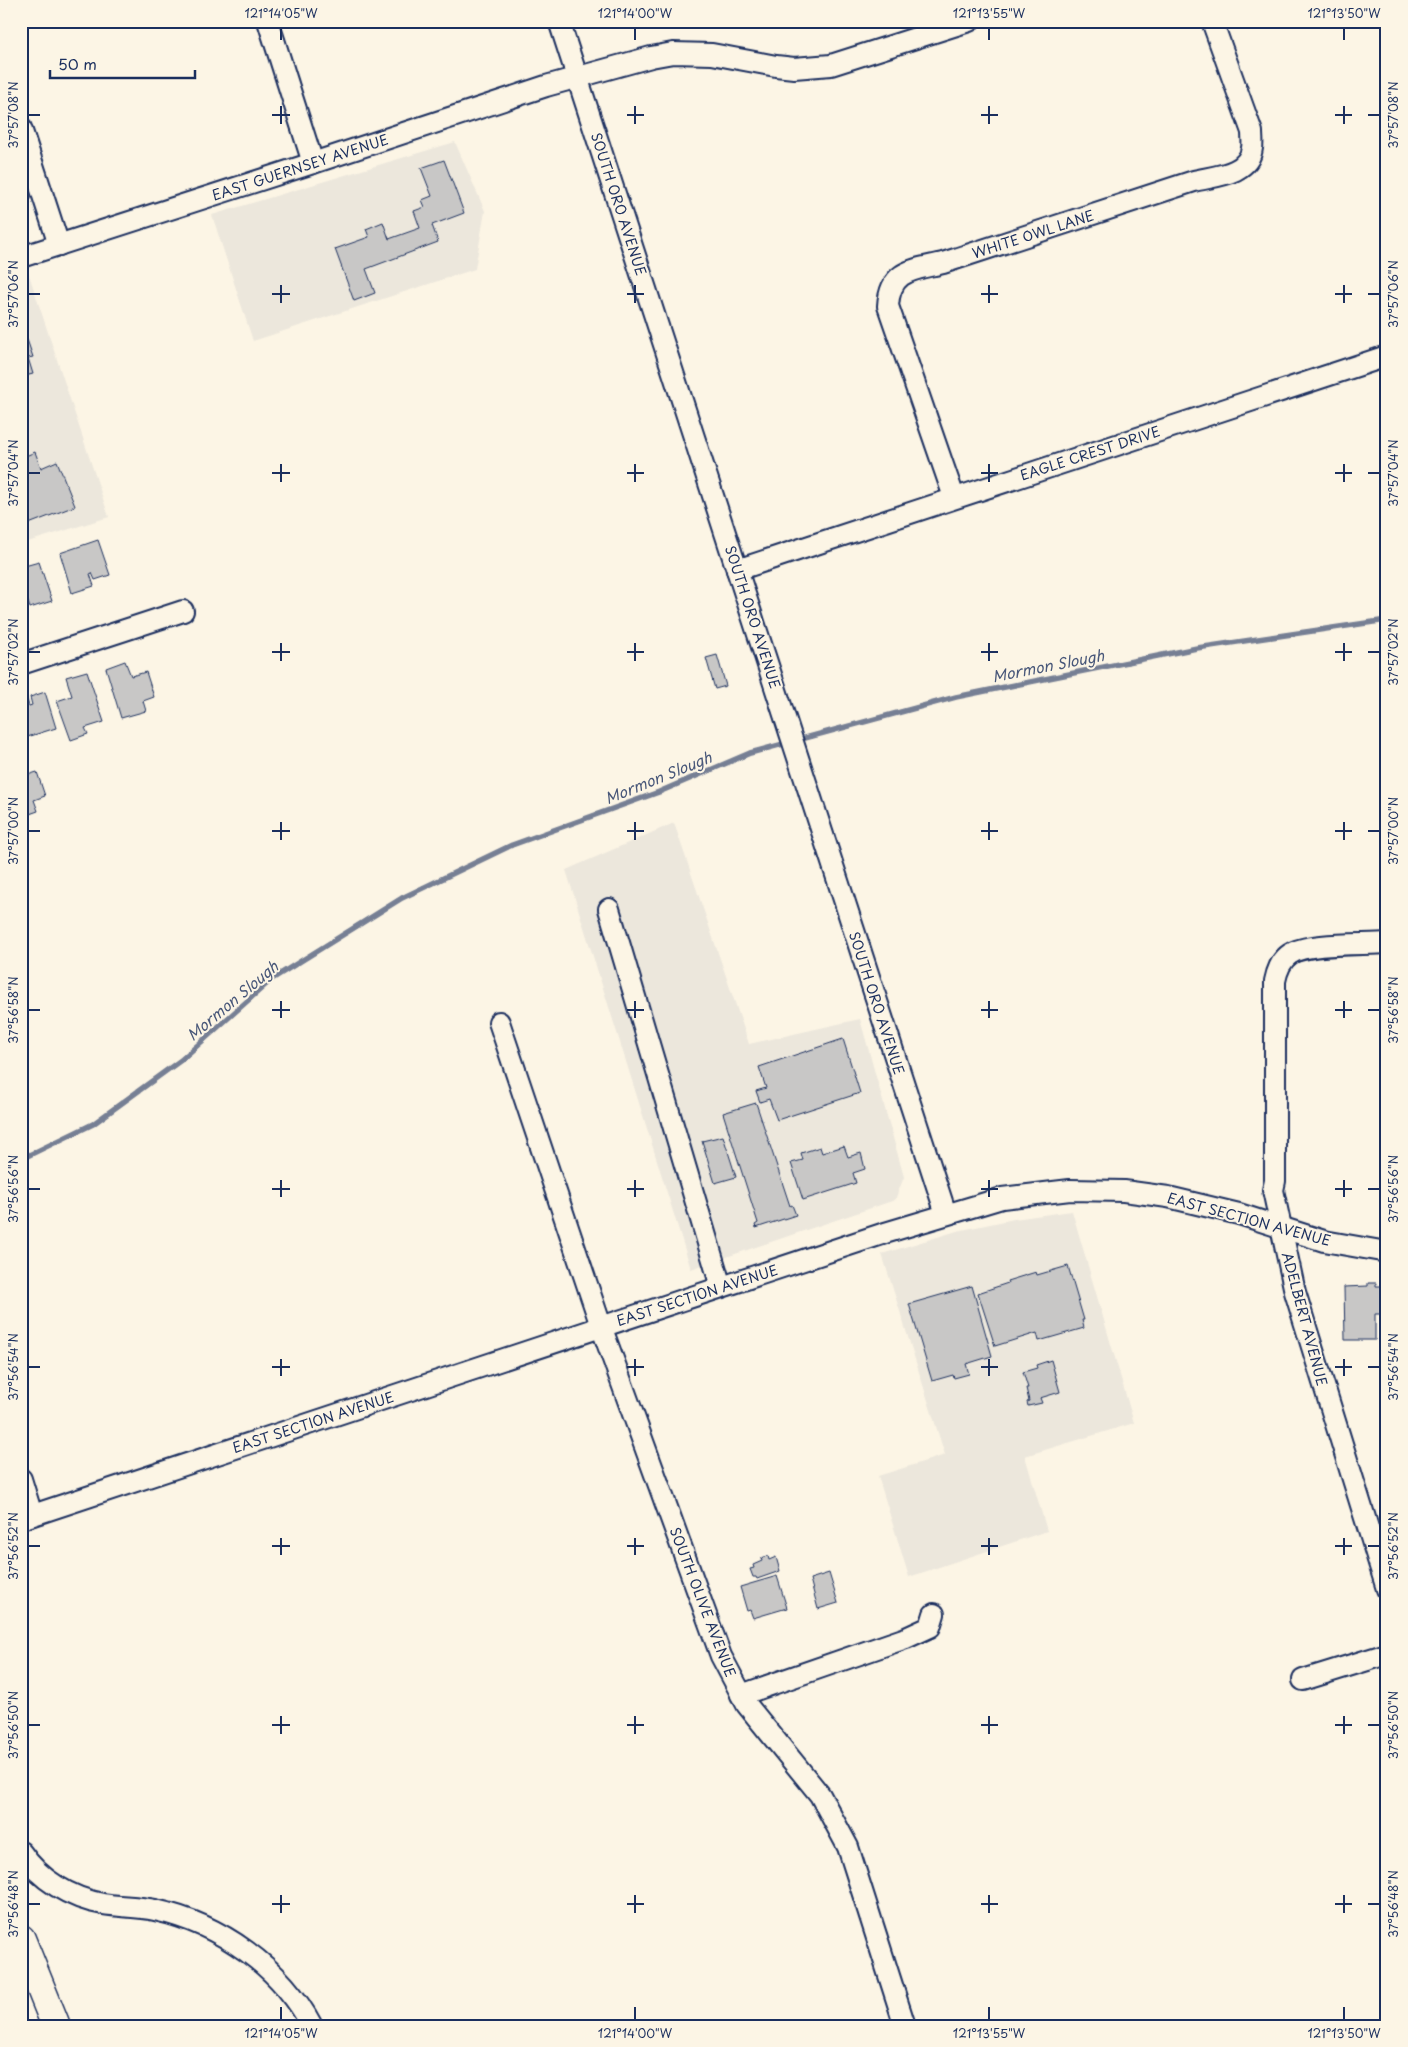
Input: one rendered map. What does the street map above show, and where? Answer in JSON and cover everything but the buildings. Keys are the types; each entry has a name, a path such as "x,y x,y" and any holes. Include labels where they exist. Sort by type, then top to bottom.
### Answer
{"highway":[{"path":"21,1938 56,2026"}],"street":[{"path":"268,21 313,163"},
{"name":"SOUTH ORO AVENUE","path":"558,21 578,76 946,1214"},
{"name":"EAST GUERNSEY AVENUE","path":"21,257 578,76 651,57 673,53 712,54 794,68 831,65 969,21"},
{"name":"WHITE OWL LANE","path":"954,497 888,306 889,292 896,279 911,270 943,263 1194,181 1233,172 1241,168 1246,163 1252,150 1252,132 1212,21"},
{"path":"21,128 59,245"},
{"name":"EAGLE CREST DRIVE","path":"737,570 1387,356"},
{"path":"21,664 183,611"},
{"path":"609,909 721,1287"},
{"name":"ADELBERT AVENUE","path":"1387,943 1306,948 1289,954 1282,962 1275,981 1275,1181 1273,1190 1295,1292 1387,1589"},
{"name":"SOUTH OLIVE AVENUE","path":"499,1022 602,1326 721,1656 741,1695 820,1795 848,1847 905,2026"},
{"name":"EAST SECTION AVENUE","path":"27,1517 721,1287 946,1214 1002,1198 1070,1190 1124,1191 1177,1199 1239,1214 1324,1241 1387,1252"},
{"path":"21,1479 27,1517"},
{"path":"741,1695 906,1638 930,1627 934,1614"},
{"path":"1303,1680 1387,1654"},
{"path":"21,1852 50,1882 80,1898 102,1904 154,1910 190,1920 212,1929 238,1945 279,1980 312,2026"}],"shaded area":[{"path":"455,142 485,211 475,269 253,341 212,215"},
{"path":"28,272 109,517 21,544 21,274"},
{"path":"674,823 749,1044 860,1019 904,1177 895,1200 691,1269 566,870"},
{"path":"1072,1211 1134,1423 1025,1456 1047,1531 909,1577 878,1476 945,1455 882,1254 957,1231 1014,1219"}],"waterway":[{"name":"Mormon Slough","path":"21,1159 93,1124 181,1060 272,979 402,898 512,845 659,792 750,753 956,697 1197,648 1387,620"}]}
